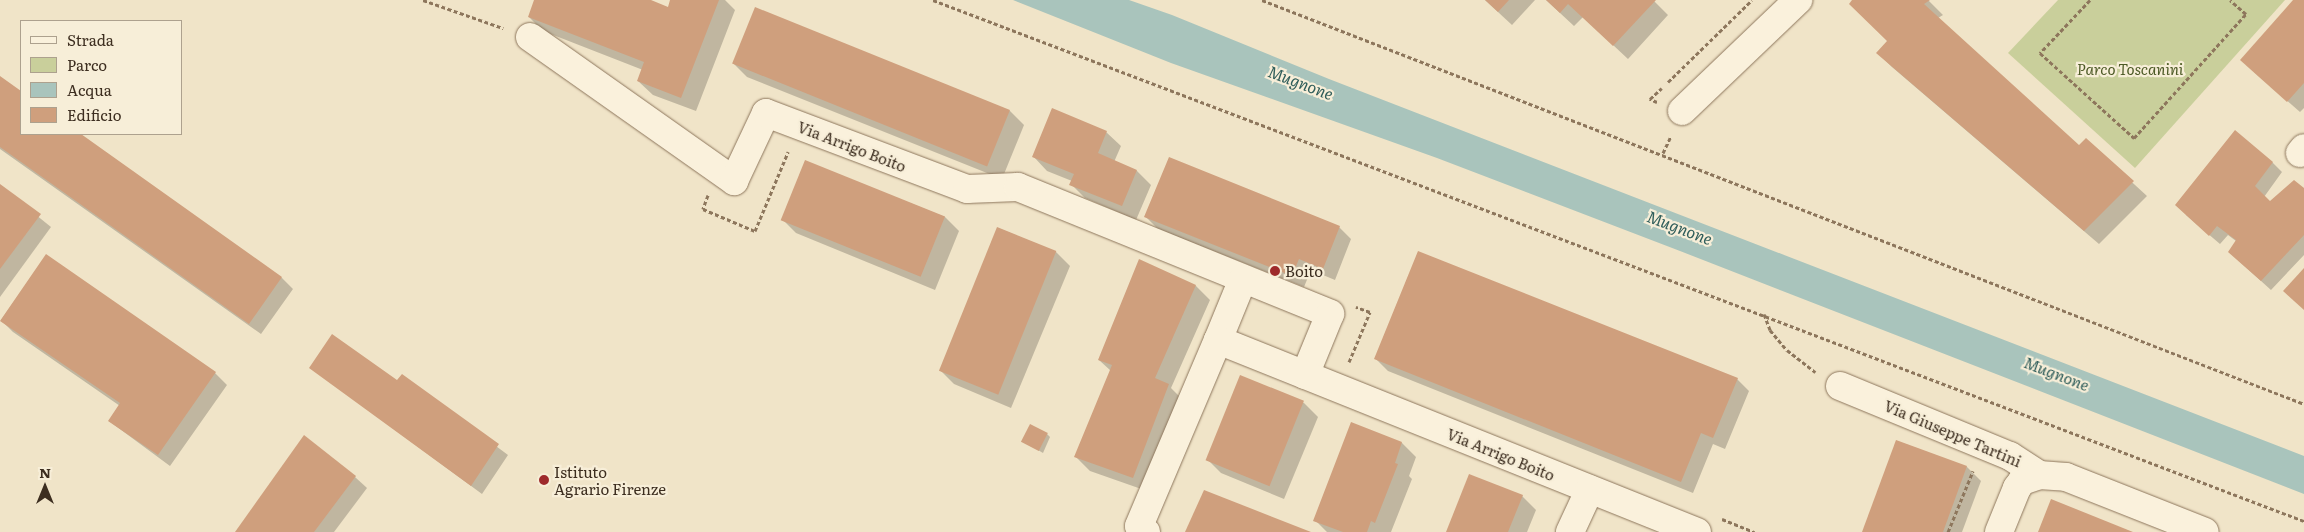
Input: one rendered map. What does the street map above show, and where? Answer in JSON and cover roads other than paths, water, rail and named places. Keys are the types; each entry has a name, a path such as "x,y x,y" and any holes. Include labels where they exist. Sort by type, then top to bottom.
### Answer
{"street":[{"path":"1682,110 1798,0"},
{"name":"Via Arrigo Boito","path":"530,37 734,181 766,113 967,189 1018,188 1330,314 1305,375"},
{"path":"1146,532 1139,526 1243,279"},
{"name":"Via Arrigo Boito","path":"1218,340 1697,532"},
{"name":"Via Giuseppe Tartini","path":"1840,386 1983,444 2027,464 2039,475 2066,477 2205,532"},
{"path":"1999,532 2017,488 2022,481 2039,475"},
{"path":"1570,532 1590,489"}],"water":[{"name":"Mugnone","path":"1013,0 1129,0 1172,15 1329,79 2304,456 2304,494 1437,158 1171,63"}],"place":[{"name":"Boito","path":"1275,271"},
{"name":"Istituto Agrario Firenze","path":"544,480"}],"park label":[{"name":"Parco Toscanini","path":"2130,69"}]}
